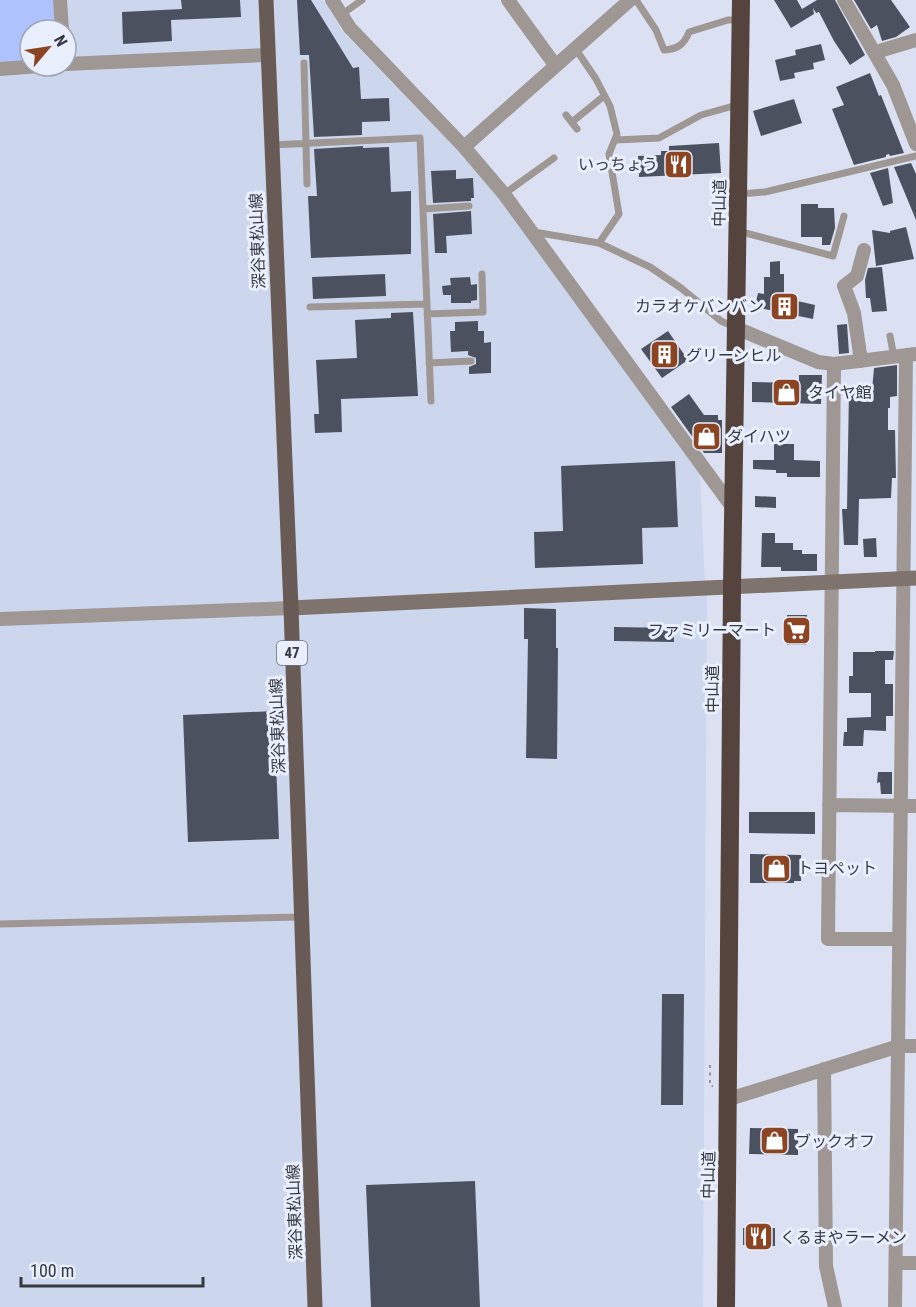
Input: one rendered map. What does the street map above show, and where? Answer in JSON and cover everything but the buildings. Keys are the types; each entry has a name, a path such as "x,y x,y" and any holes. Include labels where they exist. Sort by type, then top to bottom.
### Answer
{"highway":[{"name":"中山道","path":"726,1307 732,586 741,0"}],"main road":[{"name":"深谷東松山線","path":"266,0 291,608 315,1307"}],"street":[{"path":"60,0 61,18"},
{"path":"332,0 350,28 464,147 504,194 733,508"},
{"path":"508,0 555,65"},
{"path":"464,147 630,0"},
{"path":"844,0 911,115 916,144"},
{"path":"876,52 916,40"},
{"path":"78,63 267,55"},
{"path":"0,69 18,68"},
{"path":"861,361 854,313 844,286 857,276 864,250"},
{"path":"736,328 818,362 834,364 905,355 910,413 909,578 900,806 895,1307"},
{"path":"834,364 828,939 899,939"},
{"path":"0,619 291,608 909,578"},
{"path":"829,805 916,806"},
{"path":"729,1099 899,1046 916,1046"},
{"path":"824,1069 826,1266 835,1307"},
{"path":"896,1263 916,1263"}],"lane":[{"path":"341,15 362,0"},
{"path":"636,0 656,30 664,50 675,49 686,42 689,32 728,20 741,20"},
{"path":"575,48 610,106 617,135 609,154 619,214 599,243"},
{"path":"304,63 307,184"},
{"path":"577,129 569,119 604,96"},
{"path":"616,140 659,138 702,115 740,104"},
{"path":"271,146 420,138 431,401"},
{"path":"739,194 765,192 916,156"},
{"path":"504,194 554,158"},
{"path":"423,208 469,206"},
{"path":"738,231 833,256 844,216"},
{"path":"533,232 599,243 650,267 681,288 721,321 736,328"},
{"path":"427,314 483,312 482,274"},
{"path":"310,307 427,304"},
{"path":"890,336 905,355"},
{"path":"429,363 471,362"},
{"path":"0,924 301,918"}],"path":[{"path":"710,1065 710,1086"}],"shaded area":[{"path":"0,0 323,0 343,32 457,150 499,198 700,472 705,587 0,618"},
{"path":"0,0 53,0 55,18 18,18 18,62 0,63"},
{"path":"707,592 703,1307 0,1307 0,622"}],"place":[{"name":"いっちょう","path":"679,164"},
{"name":"カラオケバンバン","path":"785,306"},
{"name":"グリーンヒル","path":"665,355"},
{"name":"タイヤ館","path":"787,392"},
{"name":"ダイハツ","path":"706,436"},
{"name":"ファミリーマート","path":"797,630"},
{"name":"トヨペット","path":"776,868"},
{"name":"ブックオフ","path":"774,1141"},
{"name":"くるまやラーメン","path":"759,1237"}]}
